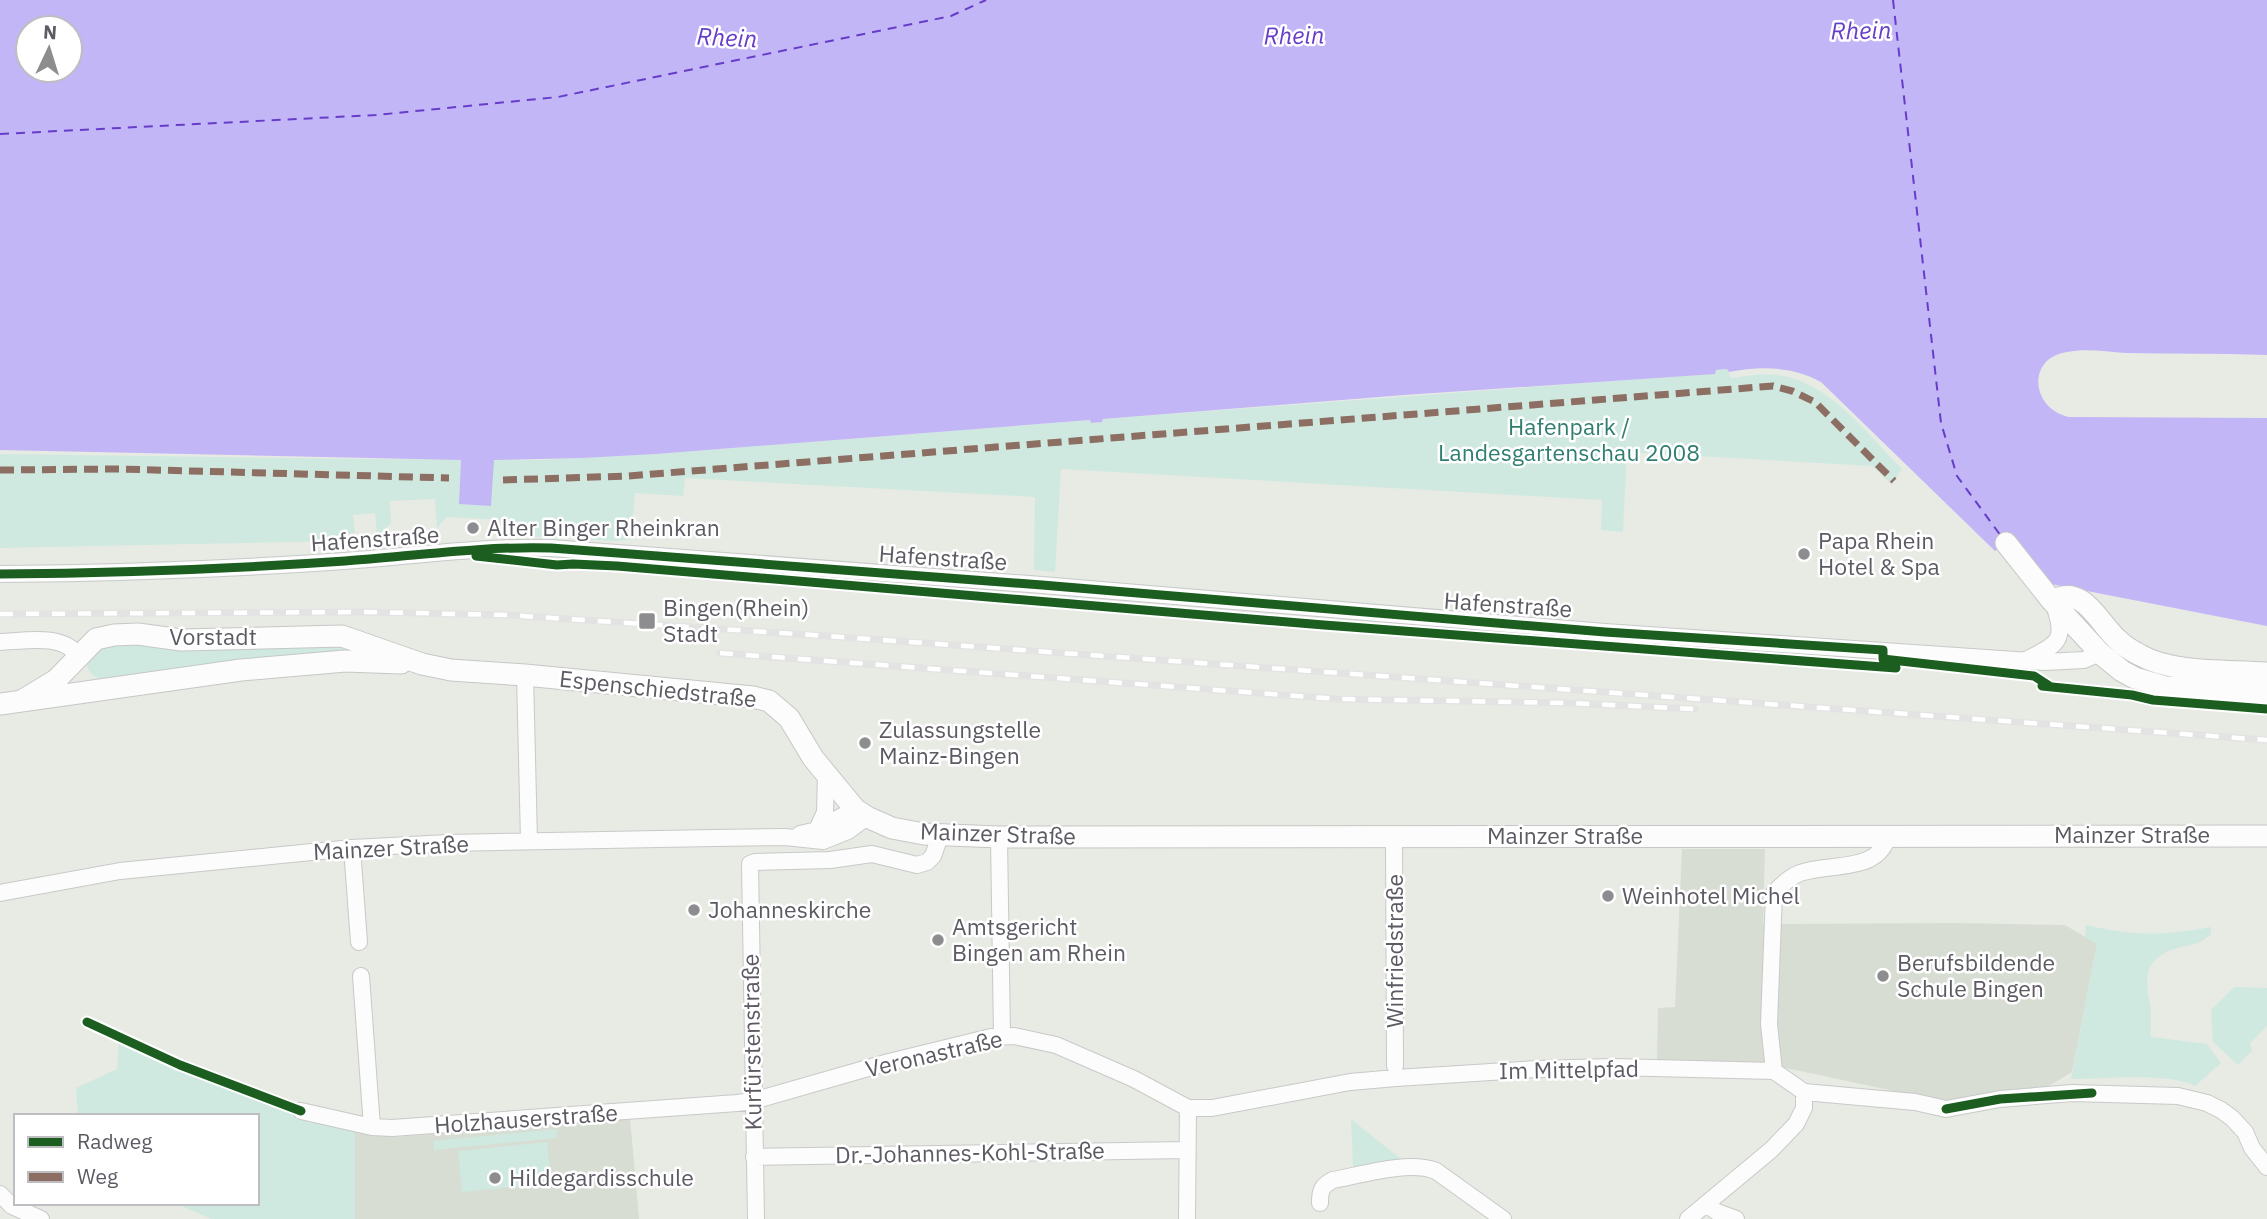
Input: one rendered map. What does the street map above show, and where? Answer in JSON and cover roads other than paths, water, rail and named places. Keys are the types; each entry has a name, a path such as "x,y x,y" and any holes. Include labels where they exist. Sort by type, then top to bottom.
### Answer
{"main road":[{"path":"2006,543 2052,601 2100,653 2122,671 2150,684 2267,694"},
{"path":"2052,601 2061,596 2084,600 2118,641 2151,660 2177,667 2267,673"},
{"name":"Vorstadt","path":"23,700 56,680 96,639 114,635 138,634 181,640 342,636 422,664 451,670"},
{"path":"342,636 351,652 345,661"},
{"path":"78,656 78,676 86,685 104,689"},
{"name":"Vorstadt","path":"0,704 241,670 345,661 422,664"},
{"name":"Espenschiedstraße","path":"451,670 730,694 769,701 789,718 826,773 861,813"},
{"name":"Mainzer Straße","path":"861,813 892,828 940,835 999,837 2267,836"}],"street":[{"name":"Hafenstraße","path":"0,574 127,572 345,561 506,547 551,548 1042,585 1605,632 2026,660 2084,660 2100,653"},
{"path":"2026,660 2053,646 2059,637 2061,627 2052,601"},
{"path":"0,642 63,643 78,656"},
{"path":"525,675 529,841"},
{"path":"817,830 825,812 826,773"},
{"name":"Mainzer Straße","path":"785,837 817,830 861,813"},
{"name":"Mainzer Straße","path":"0,893 120,871 352,848 529,841 785,837 823,841 848,831 861,813"},
{"name":"Kurfürstenstraße","path":"756,1219 750,864 830,860 873,854 917,864 927,862 933,856 940,835"},
{"path":"1888,835 1886,845 1871,860 1800,873 1774,893 1769,1024 1774,1071 1804,1092 1915,1102 1946,1109 2000,1099 2072,1093 2178,1096 2214,1107 2232,1118 2245,1132 2252,1149 2267,1167"},
{"name":"Winfriedstraße","path":"1394,836 1395,1066"},
{"path":"999,837 1002,1036"},
{"path":"352,848 359,942"},
{"path":"361,976 372,1127"},
{"name":"Veronastraße","path":"753,1101 889,1062 1002,1036 1027,1037 1056,1045 1134,1079 1188,1108"},
{"name":"Im Mittelpfad","path":"1188,1108 1212,1108 1350,1083 1537,1069 1614,1067 1774,1071"},
{"path":"1688,1219 1771,1150 1796,1124 1804,1108 1804,1092"},
{"name":"Holzhauserstraße","path":"301,1111 372,1127 413,1127 753,1101"},
{"path":"1187,1219 1188,1108"},
{"name":"Dr.-Johannes-Kohl-Straße","path":"754,1157 1186,1150"},
{"path":"1320,1203 1320,1191 1324,1184 1333,1180 1411,1167 1427,1167 1503,1219"},
{"path":"0,1194 12,1206 41,1219"},
{"path":"1706,1204 1717,1212 1736,1219"}],"water":[{"name":"Rhein","path":"0,0 2267,0 2267,355 2074,351 2054,356 2045,364 2038,384 2047,404 2056,412 2069,417 2267,418 2267,626 2051,584 2016,538 1995,551 1821,382 1788,370 1753,369 1729,372 1727,369 1716,370 1715,374 1404,395 1103,419 1102,422 1091,423 1090,420 656,454 494,460 491,506 459,504 461,460 0,450"}],"railway":[{"path":"0,614 365,612 507,615 2267,740"},
{"path":"720,653 1338,699 1570,703 1695,709"}],"place":[{"name":"Alter Binger Rheinkran","path":"473,528"},
{"name":"Papa Rhein Hotel & Spa","path":"1804,554"},
{"name":"Bingen(Rhein) Stadt","path":"647,621"},
{"name":"Zulassungstelle Mainz-Bingen","path":"865,743"},
{"name":"Weinhotel Michel","path":"1608,896"},
{"name":"Johanneskirche","path":"694,910"},
{"name":"Amtsgericht Bingen am Rhein","path":"938,940"},
{"name":"Berufsbildende Schule Bingen","path":"1883,976"},
{"name":"Hildegardisschule","path":"495,1178"}],"park label":[{"name":"Hafenpark / Landesgartenschau 2008","path":"1569,440"}]}
